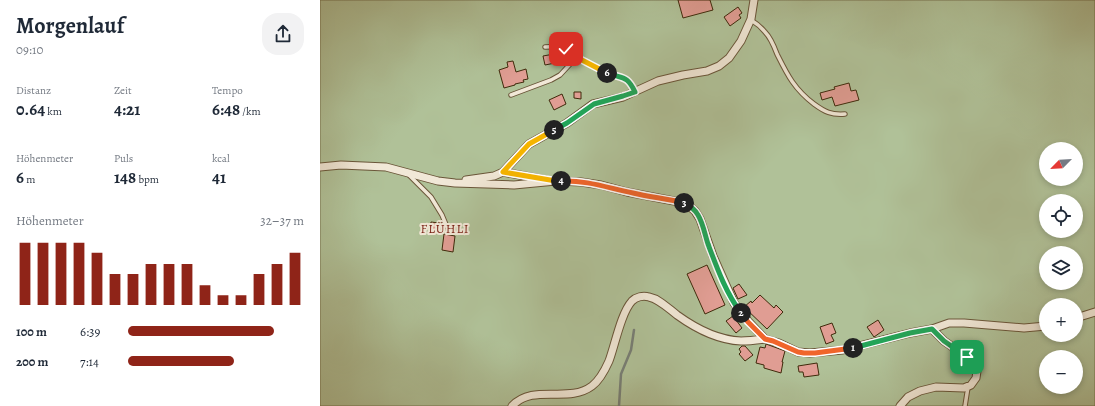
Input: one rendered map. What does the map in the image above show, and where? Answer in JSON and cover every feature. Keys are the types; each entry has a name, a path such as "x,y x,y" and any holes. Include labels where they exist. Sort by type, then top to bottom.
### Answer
{"street":[{"path":"455,183 494,176 503,172 529,144 567,123 598,102 635,92 658,81 707,71 724,63 741,41 750,19 754,0"},
{"path":"320,167 341,165 378,166 438,181 455,183 514,185 574,181 596,184 627,192 684,203 692,207 698,214 713,256 734,303 748,322 765,339"},
{"path":"503,172 556,181"},
{"path":"512,406 526,396 538,394 573,394 596,383 604,372 609,361 628,307 634,300 641,296 654,298 704,332 741,341 765,339 804,353 844,350 910,333 932,329 944,324 955,323 1032,328 1039,327"},
{"path":"1083,316 1095,312"},
{"path":"900,406 914,394 926,389 940,387 960,389 968,387 976,378 977,371 974,364 967,357 944,341 932,329"}],"lane":[{"path":"750,19 768,35 788,75 798,90 821,109 837,115 845,114"},
{"path":"545,47 557,46 566,49 578,58 605,72 626,79 631,84 635,92"},
{"path":"511,95 551,80 560,75 573,61 578,58"},
{"path":"408,173 431,197 442,215 447,227"},
{"path":"965,406 968,387"}],"green space":[{"path":"320,0 1095,0 1095,406 320,406"}],"building":[{"path":"678,0 710,0 713,10 683,18"},
{"path":"738,7 742,13 739,15 741,18 730,26 724,17"},
{"path":"554,54 555,63 545,65 543,56"},
{"path":"513,61 516,72 526,69 528,79 523,80 524,82 504,88 499,70 508,67 507,62"},
{"path":"849,83 851,91 856,90 859,100 835,106 832,97 822,100 820,93"},
{"path":"574,92 581,92 581,99 574,98"},
{"path":"562,94 566,104 554,110 549,100"},
{"path":"431,222 439,223 439,232 430,232"},
{"path":"444,234 455,236 453,252 442,250"},
{"path":"707,265 725,305 705,314 687,274"},
{"path":"739,284 747,295 738,299 733,288"},
{"path":"760,295 774,308 776,305 783,312 767,329 744,307 751,301 752,303"},
{"path":"733,316 742,328 736,333 726,321"},
{"path":"878,320 884,330 874,337 867,327"},
{"path":"832,323 836,333 831,335 834,341 826,344 820,327"},
{"path":"766,344 785,351 781,373 764,368 764,365 756,363 760,347 765,348"},
{"path":"742,346 745,346 753,355 745,361 739,354 741,352 739,349"},
{"path":"817,363 819,375 804,377 803,372 799,372 798,366"}],"waterway":[{"path":"619,406 621,374 631,350 634,330"}],"district":[{"name":"FLÜHLI","path":"445,228"}],"route":[{"path":"566,49 578,58 605,72 626,79 631,84 635,92 598,102 590,106 561,127 529,144 503,172 556,181 574,181 601,185 639,195 684,203 692,207 698,214 713,256 734,303 748,322 765,339 798,352 815,353 844,350 910,333 932,329 944,341 967,357"}]}
